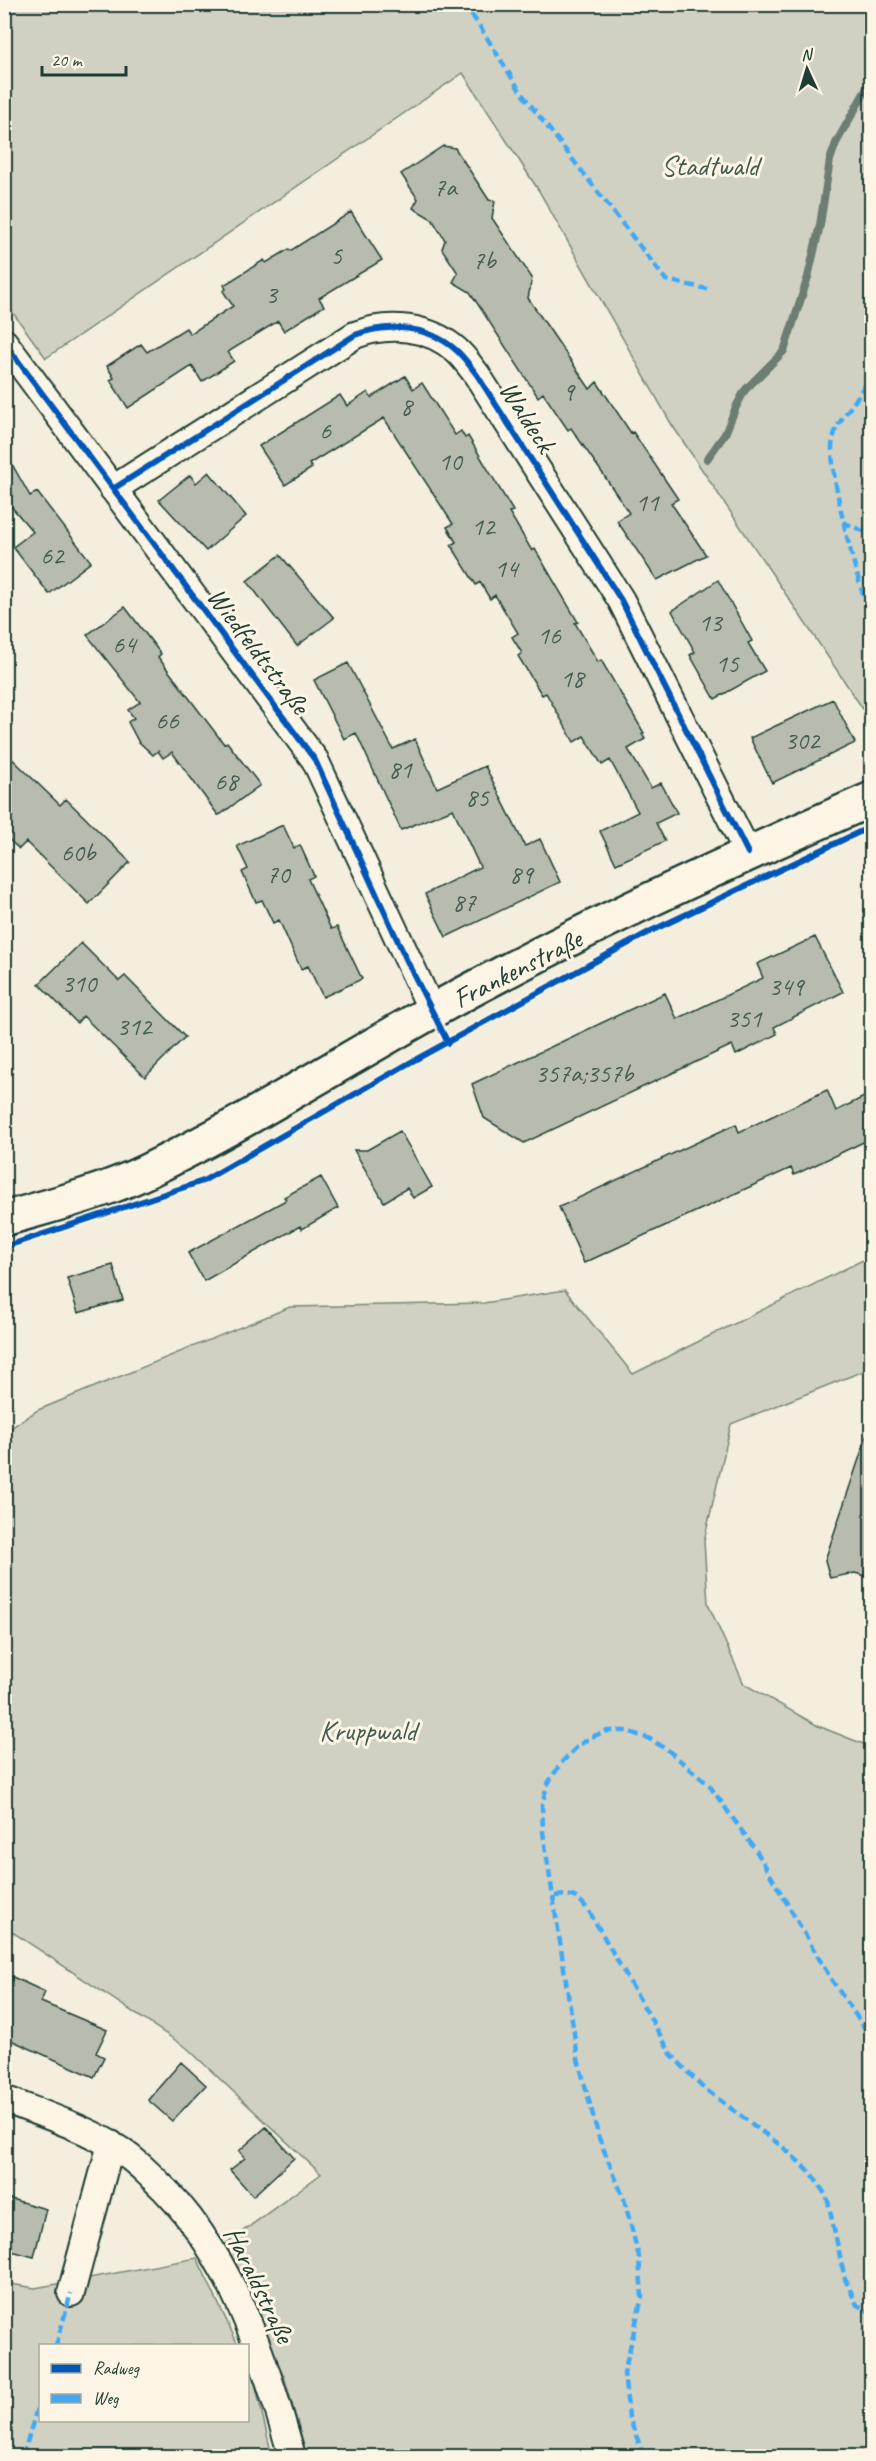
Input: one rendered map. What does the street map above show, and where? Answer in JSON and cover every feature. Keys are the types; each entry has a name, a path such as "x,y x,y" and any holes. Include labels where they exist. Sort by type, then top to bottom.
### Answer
{"main road":[{"name":"Frankenstraße","path":"4,1219 67,1201 145,1172 227,1129 485,982 748,853 872,799"}],"street":[{"name":"Waldeck","path":"113,489 355,335 376,328 402,328 416,330 443,341 454,349 477,375 621,600 748,853"},
{"name":"Wiedfeldtstraße","path":"5,342 315,760 432,1011"},
{"name":"Haraldstraße","path":"4,2099 111,2144 137,2163 171,2195 211,2247 244,2311 270,2378 292,2457"},
{"path":"71,2293 111,2144"}],"green space":[{"name":"Stadtwald","path":"5,4 871,5 871,721 672,425 539,191 463,73 46,358 5,302"},
{"name":"Kruppwald","path":"871,1256 871,1368 731,1424 704,1541 708,1604 744,1684 818,1726 871,1747 871,2456 307,2456 284,2376 220,2248 321,2174 187,2048 5,1927 5,1432 38,1410 290,1307 484,1303 565,1290 633,1374"},
{"path":"197,2258 238,2344 39,2344 39,2422 249,2422 249,2368 255,2383 272,2456 5,2456 4,2283 35,2288"}],"building":[{"path":"443,146 455,148 489,200 495,201 492,218 532,278 528,298 590,389 597,382 631,433 633,432 678,499 671,503 706,555 657,580 617,521 629,513 603,474 571,428 568,430 543,393 538,397 470,292 453,282 458,273 442,249 445,240 432,219 413,208 418,199 401,174"},
{"path":"351,212 382,260 319,298 324,306 284,331 278,321 228,352 234,361 202,382 192,366 128,408 110,380 114,378 107,366 141,344 147,352 186,328 190,334 233,306 223,291 226,289 224,285 264,260 266,263 289,249 290,251"},
{"path":"405,376 413,389 422,383 455,435 461,431 465,438 468,436 513,511 509,512 532,551 535,549 578,622 575,623 598,662 601,660 644,733 642,734 645,739 628,749 651,788 661,783 677,813 656,823 665,841 616,864 600,831 638,812 610,760 602,765 584,736 574,742 546,693 542,695 518,656 522,653 512,637 518,633 495,595 490,599 480,582 476,585 451,545 456,542 447,527 453,524 384,418 309,464 312,468 285,485 259,446 340,395 347,406 368,392 371,398"},
{"path":"4,450 30,496 37,492 91,562 49,594 13,547 33,532 4,498"},
{"path":"209,472 246,516 206,551 159,500 190,475 196,483"},
{"path":"280,555 334,618 297,646 247,581"},
{"path":"718,580 752,641 748,643 765,671 715,699 690,655 695,652 672,611"},
{"path":"125,607 161,654 158,657 224,744 227,742 260,785 221,814 218,815 172,752 163,758 158,751 153,755 138,741 128,722 134,718 128,710 140,702 87,635"},
{"path":"348,663 393,749 415,739 437,788 485,766 525,846 540,839 560,882 446,937 425,894 480,867 453,809 401,830 356,733 344,739 314,680"},
{"path":"833,699 855,743 772,783 750,738"},
{"path":"4,751 60,805 66,799 130,862 89,904 26,842 19,849 4,835"},
{"path":"283,825 294,848 300,845 314,876 308,879 331,929 337,927 362,979 323,997 308,966 301,969 279,920 273,923 262,900 256,902 242,872 248,869 237,846"},
{"path":"815,937 843,992 774,1027 777,1034 736,1055 732,1045 524,1143 484,1118 472,1084 665,993 677,1019 763,978 757,964"},
{"path":"81,943 119,981 125,976 185,1037 145,1077 83,1016 77,1023 39,984"},
{"path":"827,1090 836,1111 872,1093 872,1138 794,1175 791,1168 584,1263 559,1207 736,1124 739,1132"},
{"path":"400,1131 432,1187 413,1198 407,1188 384,1202 354,1150 367,1150"},
{"path":"321,1177 338,1208 302,1229 300,1226 204,1281 188,1253 286,1200 284,1197"},
{"path":"113,1265 123,1300 78,1313 67,1278"},
{"path":"867,1435 872,1436 872,1578 855,1573 830,1578 825,1560"},
{"path":"4,1973 45,1992 41,2002 107,2030 96,2053 104,2057 94,2077 4,2037"},
{"path":"181,2062 206,2085 172,2121 148,2100"},
{"path":"266,2127 294,2158 253,2196 230,2170 245,2158 239,2151"},
{"path":"4,2197 46,2209 34,2257 4,2249"}],"waterway":[{"path":"707,459 725,434 745,390 784,351 808,277 820,225 830,160 836,143 872,79"}],"marked path":[{"path":"463,4 477,22 522,94 666,280 707,289"},
{"path":"872,372 837,427 832,454 845,529 859,583 872,619"},
{"path":"843,522 872,535"},
{"path":"644,2456 629,2417 624,2373 642,2297 639,2257 624,2199 599,2138 578,2059 543,1832 542,1805 547,1785 561,1763 579,1745 591,1737 607,1731 627,1731 650,1739 669,1751 709,1785 757,1852 831,1979 872,2039"},
{"path":"555,1896 575,1897 589,1911 671,2054 701,2086 784,2148 811,2173 827,2197 845,2279 857,2305 872,2313"},
{"path":"57,2344 71,2293"},
{"path":"23,2456 39,2401"}],"cycle path":[{"path":"113,489 355,335 381,328 408,329 421,331 445,342 459,353 477,375 621,600 748,853"},
{"path":"4,342 315,760 407,961 448,1043"},
{"path":"4,1247 203,1181 411,1062 651,931 872,826"}]}
